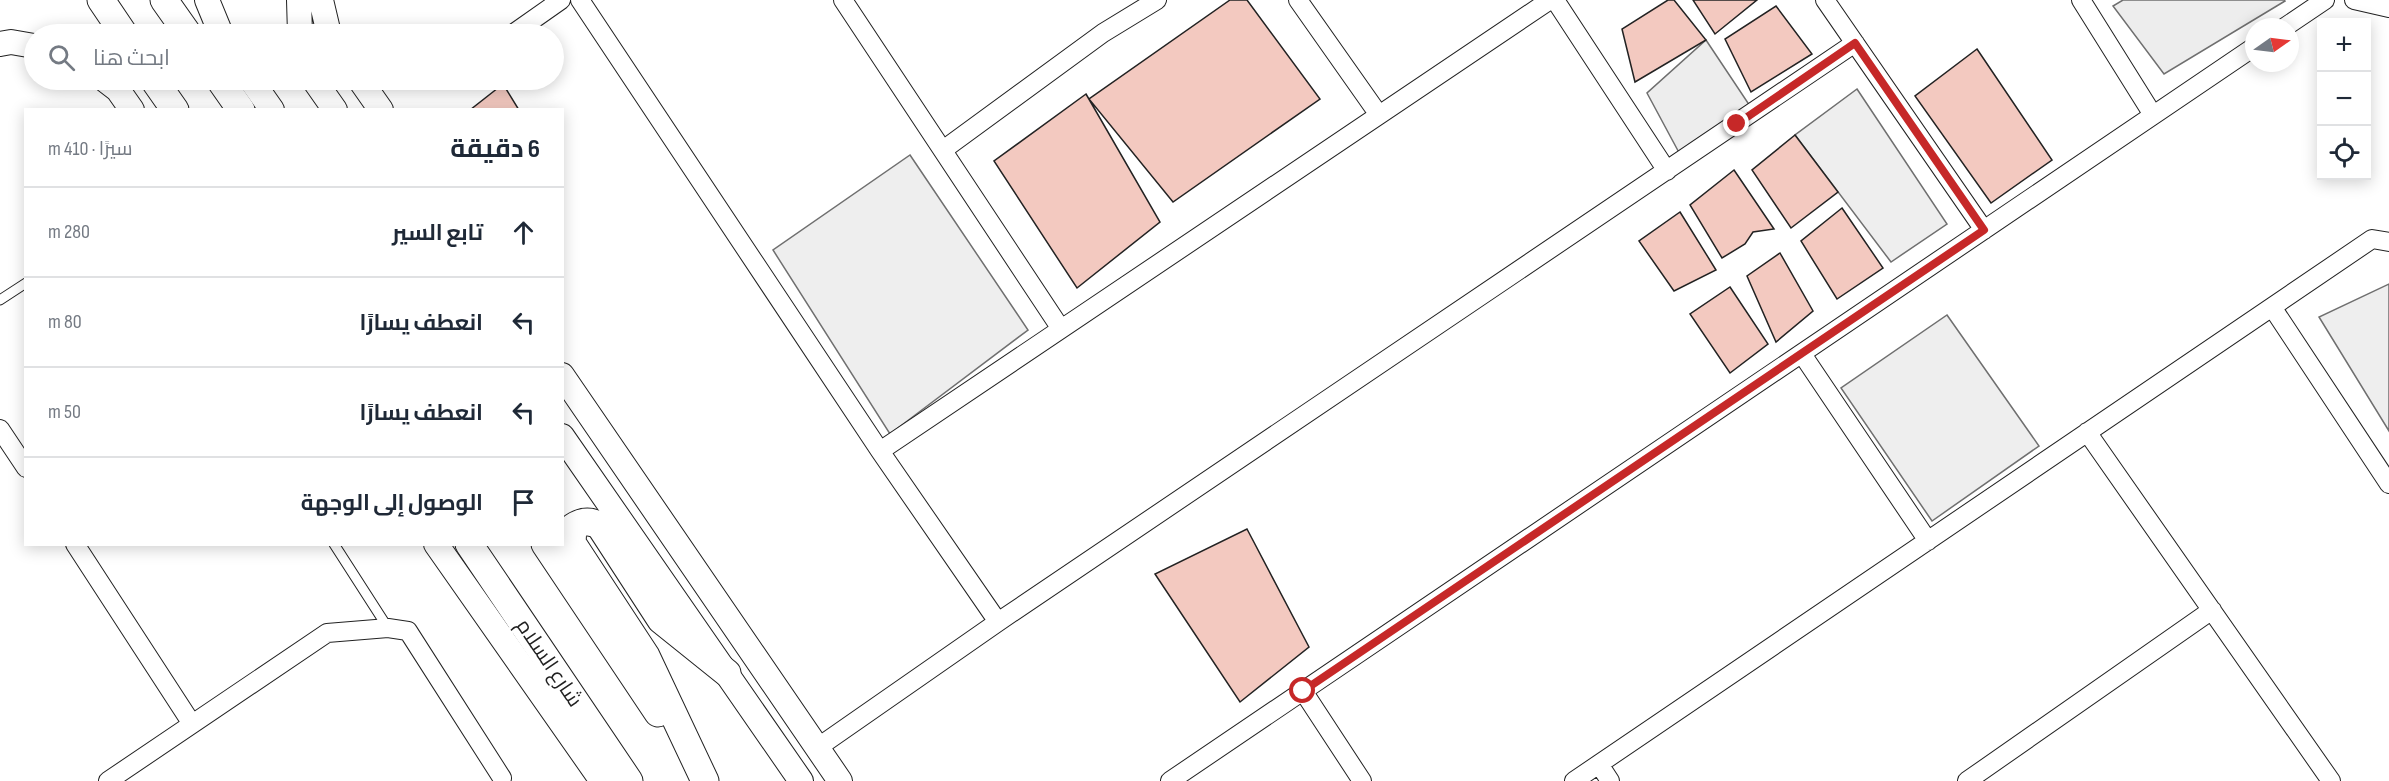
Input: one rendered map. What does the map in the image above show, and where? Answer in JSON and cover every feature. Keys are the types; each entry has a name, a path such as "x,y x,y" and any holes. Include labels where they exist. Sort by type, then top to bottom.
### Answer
{"main road":[{"path":"101,0 117,24"},
{"path":"164,0 181,24"},
{"path":"207,0 217,24"},
{"path":"299,0 300,24"},
{"path":"321,0 327,24"},
{"path":"0,44 11,42 24,44"},
{"path":"118,90 131,108"},
{"path":"161,90 174,108"},
{"path":"227,90 240,108"},
{"path":"258,90 271,108"},
{"path":"321,90 334,108"},
{"path":"367,90 380,108"},
{"path":"564,378 840,781"},
{"path":"564,439 801,781"},
{"path":"704,781 646,656 572,543 573,527 580,523 593,522 600,526 661,620 728,674"},
{"path":"437,546 602,781"},
{"name":"شارع السلام","path":"470,546 629,781"},
{"path":"546,546 704,781"}],"street":[{"path":"527,24 561,0"},
{"path":"580,0 880,452 998,622"},
{"path":"843,0 1061,329"},
{"path":"942,150 1103,33 1157,0"},
{"path":"1298,0 1379,115"},
{"path":"880,452 1550,0"},
{"path":"1555,0 1667,171"},
{"path":"1825,0 1984,230"},
{"path":"2081,0 2152,115"},
{"path":"2298,18 2325,0"},
{"path":"2354,0 2389,8"},
{"path":"818,748 998,622 1855,43"},
{"path":"1170,781 2245,53"},
{"path":"1574,781 2372,239 2389,242"},
{"path":"2272,307 2389,484"},
{"path":"1802,354 1928,541"},
{"path":"0,429 24,465"},
{"path":"2087,432 2331,781"},
{"path":"76,546 192,724"},
{"path":"1966,781 2212,610"},
{"path":"108,781 327,633 388,628 408,631 501,780"},
{"path":"1303,691 1362,781"},
{"path":"1599,764 1610,781"}],"lane":[{"path":"0,300 24,284"},
{"path":"335,546 388,628"}],"shaded area":[{"path":"2123,0 2285,1 2257,18 2245,18 2245,25 2164,74 2113,6"},
{"path":"1706,40 1754,112 1683,160 1647,93"},
{"path":"1857,89 1947,224 1891,262 1795,135"},
{"path":"910,155 1028,330 890,434 773,250"},
{"path":"2389,284 2389,431 2319,317"},
{"path":"1947,315 2039,446 1932,521 1841,388"}],"building":[{"path":"1230,0 1247,0 1320,99 1173,202 1089,99"},
{"path":"1668,0 1674,0 1706,40 1635,82 1622,29"},
{"path":"1693,0 1757,0 1715,34"},
{"path":"1776,6 1812,54 1751,92 1725,39"},
{"path":"1977,49 2052,160 1991,203 1915,96"},
{"path":"495,90 507,90 518,108 473,108"},
{"path":"1086,94 1160,222 1077,288 994,161"},
{"path":"1795,135 1838,192 1791,228 1752,170"},
{"path":"1734,170 1774,229 1753,232 1745,244 1722,258 1690,205"},
{"path":"1842,208 1883,268 1837,299 1801,241"},
{"path":"1680,212 1716,270 1674,291 1639,241"},
{"path":"1780,253 1813,311 1776,342 1747,276"},
{"path":"1730,287 1768,344 1730,373 1690,314"},
{"path":"1247,529 1309,647 1240,702 1155,574"}],"route":[{"path":"1303,691 1984,230 1855,43 1737,124"}]}
